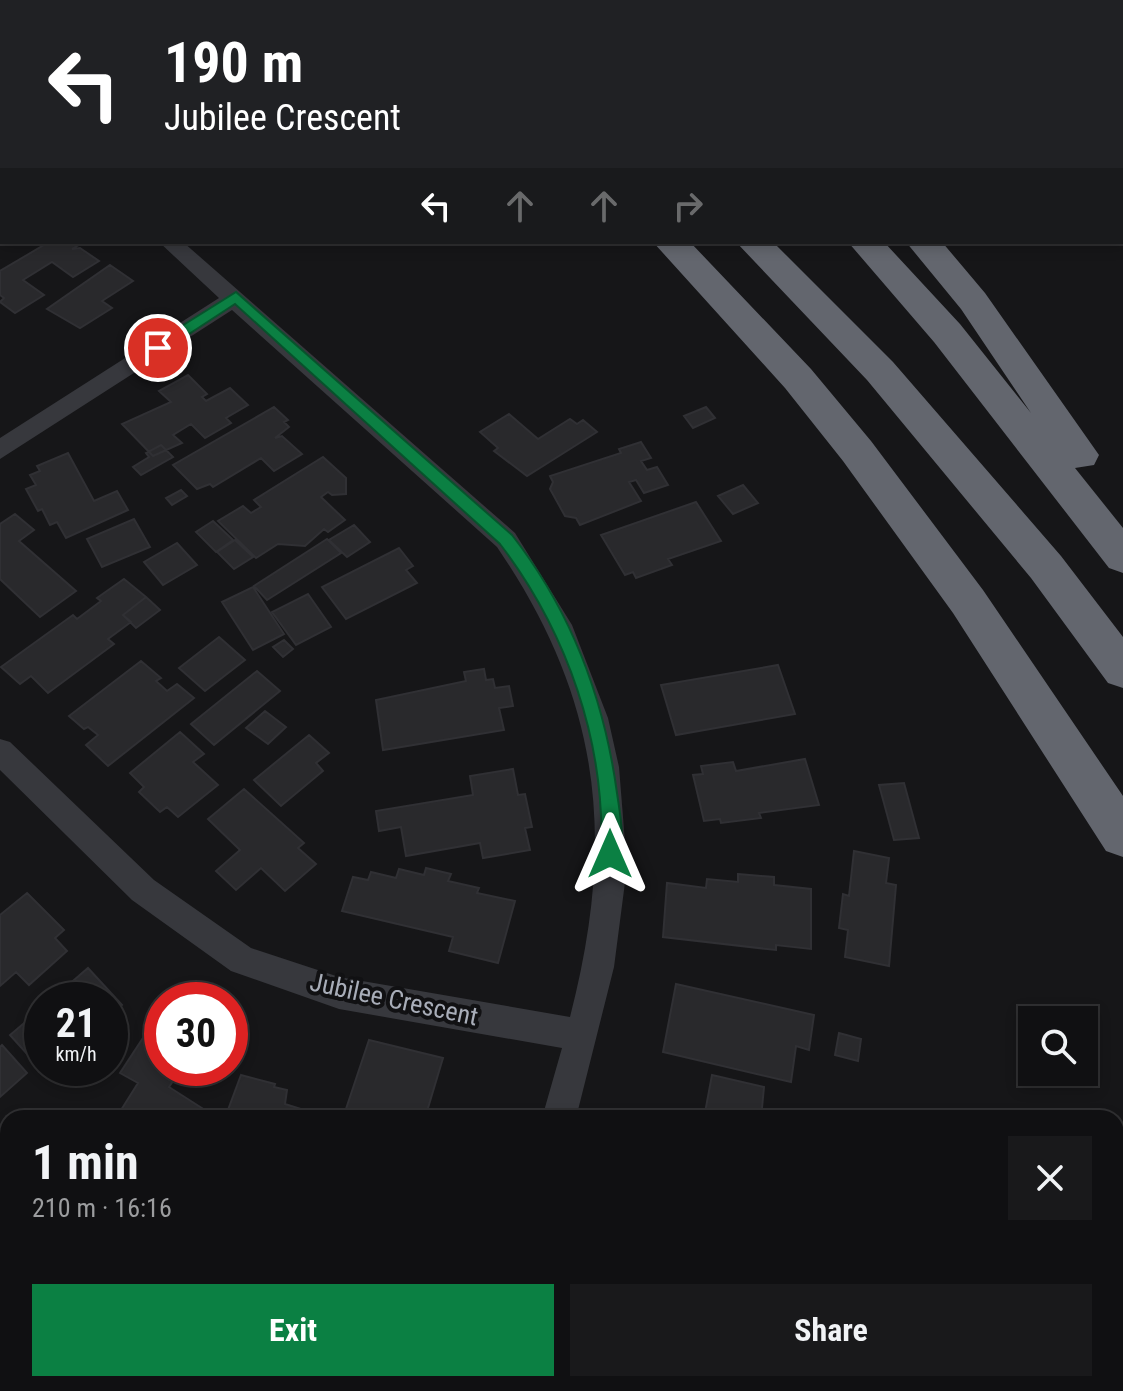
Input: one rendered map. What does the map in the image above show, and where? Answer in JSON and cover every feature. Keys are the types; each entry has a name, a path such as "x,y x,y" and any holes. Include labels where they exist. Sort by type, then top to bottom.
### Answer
{"highway":[{"path":"638,244 765,376 854,485 937,559"},
{"path":"672,244 789,368 886,485 1043,710 1123,836"},
{"path":"755,244 880,371 1046,567 1123,670"},
{"path":"867,244 947,333 1123,557"},
{"path":"925,244 973,301 1123,517"}],"street":[{"path":"172,244 236,297 506,540 531,572 575,655 600,737 612,823 607,917 561,1110"},
{"path":"0,450 236,297"},
{"name":"Jubilee Crescent","path":"0,751 143,890 242,960 339,993 580,1035"}],"building":[{"path":"46,244 81,244 72,249 80,248 99,261 73,277 52,262 23,280 44,295 15,313 0,302 4,298 0,295 0,271"},
{"path":"110,265 133,281 102,301 112,308 80,328 47,309"},
{"path":"188,375 207,394 202,397 206,401 230,388 248,405 226,418 231,423 205,438 191,424 173,435 182,443 153,456 122,424 171,402 159,391"},
{"path":"274,407 288,420 284,422 289,427 275,438 282,436 302,454 274,471 261,458 213,487 210,484 197,489 173,465"},
{"path":"706,407 715,418 693,428 684,416"},
{"path":"509,414 538,439 570,419 577,424 583,420 597,432 527,476 494,451 498,448 480,432"},
{"path":"641,442 651,458 641,461 647,470 657,467 668,485 644,493 636,480 629,482 641,501 580,525 576,518 565,516 550,489 553,482 550,476 621,453 619,449"},
{"path":"161,445 173,457 141,475 133,467 149,457 146,453"},
{"path":"68,453 94,501 117,491 128,510 66,538 57,522 50,525 42,509 38,511 26,489 36,485 30,475 40,471 37,466"},
{"path":"323,457 346,478 346,494 332,495 328,492 321,497 345,520 328,532 324,529 305,546 278,544 256,558 218,521 243,506 251,513 261,507 254,500"},
{"path":"743,485 758,503 733,514 718,496"},
{"path":"181,490 187,496 172,505 166,498"},
{"path":"696,502 721,541 668,559 672,565 636,578 633,572 625,575 601,535"},
{"path":"15,514 34,530 19,541 76,591 40,617 0,579 0,524"},
{"path":"134,519 150,547 102,567 87,539"},
{"path":"213,521 233,540 216,552 196,532"},
{"path":"354,525 370,542 347,557 329,540"},
{"path":"327,539 341,553 267,600 254,586"},
{"path":"235,540 253,557 234,569 217,552"},
{"path":"177,543 197,565 163,585 144,562"},
{"path":"399,548 413,566 406,570 417,583 346,619 322,587"},
{"path":"124,579 146,597 123,615 131,622 108,639 114,644 48,693 31,676 20,684 1,667 73,615 77,619 101,601 97,598"},
{"path":"253,587 284,634 253,650 222,602"},
{"path":"308,594 331,627 296,645 272,612"},
{"path":"146,597 160,610 136,628 123,615"},
{"path":"219,637 245,660 205,691 179,668"},
{"path":"284,640 293,649 283,657 273,647"},
{"path":"141,661 161,678 156,681 167,691 177,684 194,698 108,766 86,745 98,735 88,727 84,729 69,716"},
{"path":"778,665 795,714 676,735 661,685"},
{"path":"484,669 486,680 493,679 495,688 509,686 513,706 499,708 504,730 383,750 376,700 466,681 464,672"},
{"path":"257,671 280,691 214,745 191,724"},
{"path":"265,711 286,727 268,744 246,728"},
{"path":"180,732 204,754 193,762 218,785 178,817 167,807 160,812 139,792 144,787 130,773"},
{"path":"309,735 329,753 316,763 323,771 281,806 254,780"},
{"path":"805,759 819,805 759,813 761,818 721,823 720,819 704,821 693,775 703,774 701,766 733,762 736,771"},
{"path":"513,769 518,795 525,794 532,827 525,828 530,850 483,858 480,843 406,856 401,827 379,831 376,811 473,795 470,776"},
{"path":"904,783 919,838 894,840 879,785"},
{"path":"244,789 304,843 298,848 316,864 285,891 261,868 236,890 216,871 240,850 208,819"},
{"path":"854,851 889,858 886,883 896,885 889,966 845,957 848,930 839,928 843,894 849,896"},
{"path":"426,868 451,874 448,881 479,888 477,893 515,901 498,963 449,951 453,937 342,911 353,877 368,880 371,872 396,878 399,869 424,875"},
{"path":"738,874 774,877 774,885 811,889 811,949 776,945 776,950 663,937 667,883 706,888 707,879 738,882"},
{"path":"27,893 64,930 55,938 67,951 32,982 26,982 16,972 0,986 0,915"},
{"path":"88,968 101,982 72,982"},
{"path":"676,984 814,1015 809,1050 796,1046 791,1082 663,1052"},
{"path":"24,1023 24,1050 10,1035"},
{"path":"839,1033 861,1039 858,1061 835,1055"},
{"path":"144,1036 144,1086 170,1086 205,1110 121,1110 138,1083 128,1077 128,1061"},
{"path":"369,1040 443,1058 427,1110 346,1110"},
{"path":"2,1045 24,1070 24,1076 0,1097"},
{"path":"712,1075 764,1087 762,1110 705,1110"},
{"path":"248,1077 287,1090 285,1104 304,1110 228,1110 237,1086 248,1086"}],"route":[{"path":"158,348 236,297 506,540 531,572 575,655 600,737 612,823 610,854"}]}
